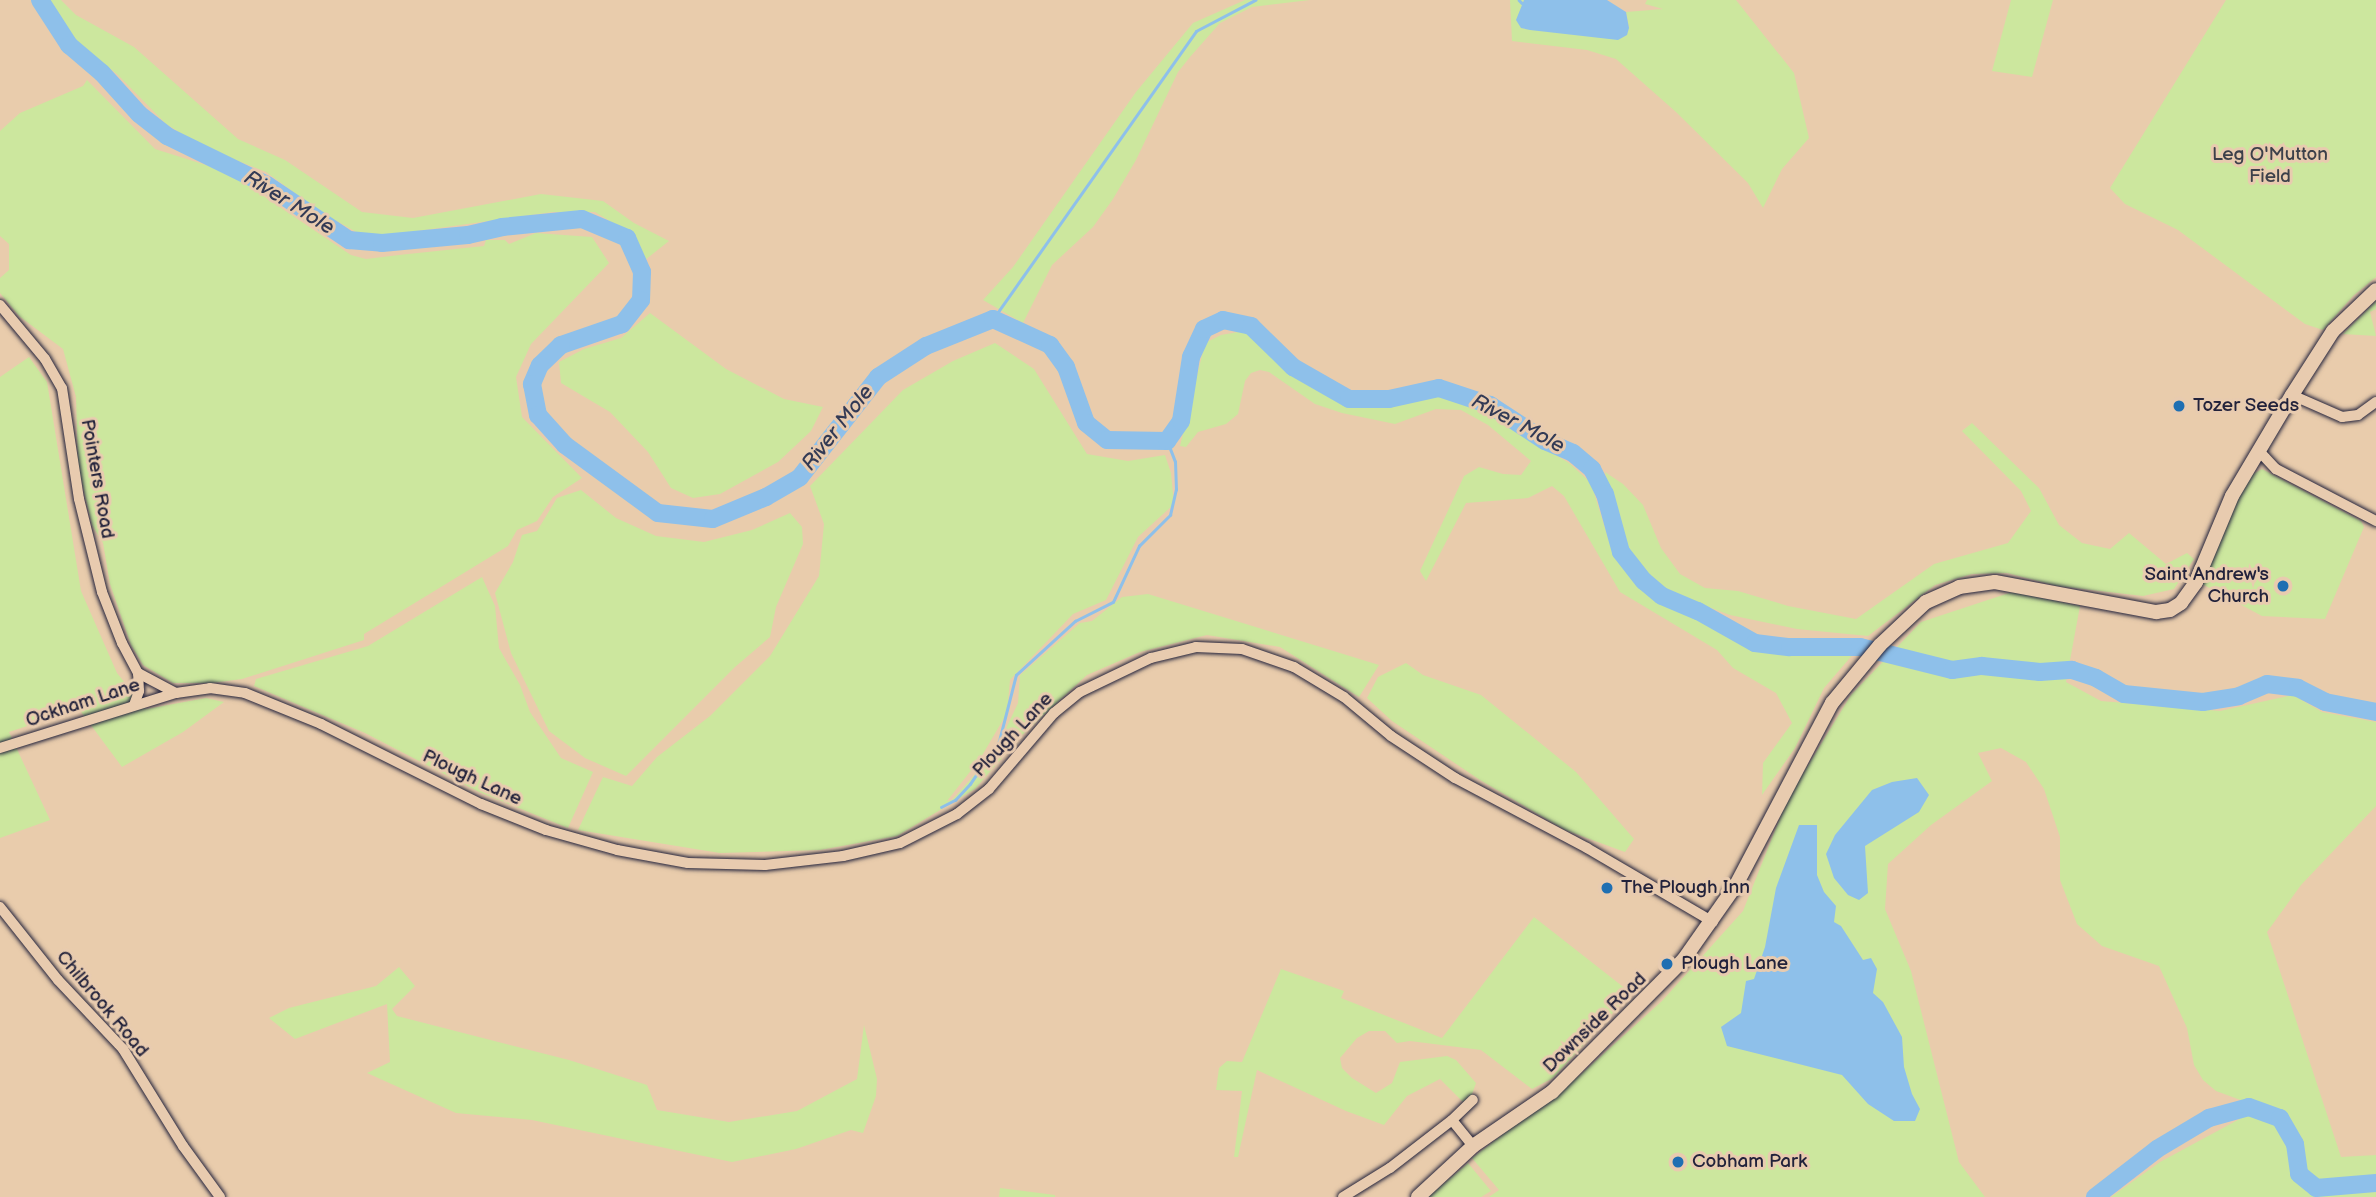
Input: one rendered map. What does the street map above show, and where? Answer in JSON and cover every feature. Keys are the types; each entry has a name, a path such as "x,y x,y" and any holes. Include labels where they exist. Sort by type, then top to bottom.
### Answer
{"street":[{"path":"2376,290 2333,331 2259,451 2276,469 2376,521"},
{"name":"Pointers Road","path":"0,304 45,359 62,388 79,499 102,592 122,643 138,673"},
{"path":"2292,395 2342,417 2358,415 2376,402"},
{"name":"Downside Road","path":"1418,1197 1473,1146 1552,1092 1665,981 1713,922 1839,693 1880,645 1911,615 1949,590 1994,582 2147,611 2170,610 2181,603 2196,582 2232,496 2259,451"},
{"name":"Plough Lane","path":"176,693 209,688 244,693 321,724 481,804 558,833 617,850 688,863 765,865 843,856 900,843 957,814 989,789 1054,713 1080,692 1151,659 1196,647 1242,649 1294,667 1344,697 1391,736 1455,778 1587,848 1713,922"},
{"path":"138,673 176,693"},
{"path":"134,705 139,691 138,673"},
{"name":"Ockham Lane","path":"0,748 176,693"},
{"name":"Chilbrook Road","path":"0,906 58,980 123,1049 183,1146 220,1197"},
{"path":"1343,1197 1390,1168 1474,1100"},
{"path":"1452,1120 1473,1146"}],"green space":[{"path":"48,0 61,0 76,15 134,47 238,139 285,160 362,212 413,218 541,194 603,201 634,223 669,241 645,260 634,236 595,212 553,212 389,235 358,233 321,212 266,172 205,148 166,124 118,75 76,41"},
{"path":"1245,0 1310,0 1252,7 1220,23 1178,72 1136,160 1113,199 1093,227 1052,265 1023,323 983,300 1013,267 1136,92 1193,23"},
{"path":"1510,0 1524,0 1517,20 1522,28 1579,35 1629,28 1626,12 1663,9 1645,4 1647,0 1736,0 1794,73 1809,138 1782,169 1763,208 1748,183 1676,112 1616,59 1587,50 1512,41"},
{"path":"2011,0 2053,0 2032,77 1992,71"},
{"name":"Leg O'Mutton Field","path":"2226,0 2376,0 2376,277 2353,296 2323,330 2305,324 2178,230 2125,204 2110,188"},
{"path":"87,80 155,149 209,166 244,183 351,255 366,259 484,246 486,240 505,240 509,244 536,233 592,237 609,263 531,344 516,377 522,417 582,478 553,497 537,521 517,530 508,546 364,634 364,640 242,679 212,683 173,683 143,665 131,645 110,584 103,543 92,525 78,466 76,397 63,349 19,316 0,293 0,278 9,270 9,244 0,236 0,131 20,113 83,86"},
{"path":"2376,301 2376,309 2370,312 2376,336 2343,334"},
{"path":"650,313 726,369 784,399 823,407 811,431 778,462 720,494 693,498 671,488 648,452 610,412 561,383 559,362 584,349 621,338"},
{"path":"1244,331 1338,402 1385,405 1436,393 1463,402 1498,420 1569,463 1591,483 1609,541 1631,573 1657,601 1692,615 1758,650 1809,656 1855,652 1824,688 1795,748 1762,795 1763,763 1792,723 1776,693 1733,668 1717,650 1620,592 1564,496 1552,486 1528,498 1466,503 1426,581 1420,571 1464,476 1479,467 1503,474 1521,475 1531,461 1488,425 1461,410 1436,409 1395,424 1342,413 1315,404 1269,372 1260,370 1251,373 1245,381 1238,414 1226,424 1198,432 1186,447 1180,446 1205,343 1221,335"},
{"path":"995,343 1034,369 1087,454 1128,461 1165,455 1171,473 1174,504 1138,537 1106,600 1073,614 1010,680 1007,713 980,759 947,801 952,800 995,752 1018,703 1020,675 1080,623 1092,621 1122,597 1148,594 1379,665 1359,697 1280,647 1207,635 1140,652 1087,675 1021,736 975,789 897,836 820,850 720,853 578,830 603,777 632,786 657,757 710,716 770,656 819,576 824,524 810,486 903,390 953,361"},
{"path":"29,357 47,382 81,591 117,673 146,709 206,698 224,702 183,732 122,767 79,709 9,732 50,820 0,838 0,377"},
{"path":"1972,423 2039,488 2059,525 2082,543 2110,549 2129,533 2166,564 2187,553 2194,559 2174,589 2143,596 2057,586 2007,573 1972,574 1935,585 1868,636 1797,629 1730,615 1662,590 1638,568 1624,547 1605,472 1623,484 1643,505 1661,548 1680,574 1705,588 1738,591 1788,606 1856,619 1934,564 2008,543 2031,511 2021,491 1962,431"},
{"path":"2262,469 2361,521 2364,527 2325,619 2262,616 2202,584 2238,497 2253,474"},
{"path":"581,490 616,518 656,536 704,542 752,530 790,513 802,527 803,544 776,607 770,637 735,667 626,776 585,758 549,731 511,653 495,593 513,562 522,535 537,531 557,498"},
{"path":"482,577 495,606 499,648 520,685 530,712 561,758 593,772 568,828 479,792 365,733 254,686 256,679 368,646"},
{"path":"2012,592 2080,606 2066,682 2101,701 2220,711 2293,695 2322,712 2376,722 2376,806 2301,885 2267,932 2341,1157 2376,1155 2376,1197 2111,1197 2160,1162 2247,1115 2246,1102 2216,1091 2203,1080 2194,1065 2187,1028 2159,966 2102,946 2077,924 2060,880 2060,837 2044,789 2026,762 2001,748 1978,753 1992,781 1931,825 1888,864 1885,909 1911,971 1959,1162 1985,1197 1489,1197 1499,1190 1472,1158 1580,1075 1662,1001 1743,911 1788,798 1851,695 1921,622"},
{"path":"1406,663 1423,675 1481,695 1576,772 1634,839 1625,852 1565,830 1480,780 1392,721 1367,698 1378,677"},
{"path":"1534,917 1631,993 1553,1078 1532,1089 1481,1050 1410,1041 1397,1043 1385,1031 1369,1031 1357,1038 1340,1058 1342,1068 1352,1078 1376,1093 1392,1083 1400,1062 1447,1056 1456,1060 1476,1083 1471,1097 1463,1102 1440,1079 1407,1096 1384,1125 1346,1111 1257,1070 1238,1157 1234,1157 1242,1091 1216,1090 1219,1068 1227,1061 1242,1062 1281,969 1344,991 1341,998 1442,1038"},
{"path":"399,967 415,986 392,1009 397,1016 569,1060 647,1085 657,1110 729,1122 797,1111 857,1079 864,1025 877,1079 876,1096 863,1133 851,1130 796,1149 732,1162 532,1120 456,1113 367,1073 390,1062 387,1004 295,1039 269,1018 289,1008 376,986"},
{"path":"1468,1163 1491,1191 1481,1197 1428,1197"},
{"path":"1000,1188 1055,1195 1055,1197 999,1197"}],"water":[{"path":"1524,0 1607,0 1626,12 1629,28 1627,35 1618,40 1521,28 1516,20"},
{"path":"1917,778 1929,795 1919,812 1865,846 1868,893 1859,900 1848,895 1834,878 1826,854 1835,835 1872,790 1892,782"},
{"path":"1799,825 1817,825 1817,875 1824,892 1836,906 1834,922 1841,926 1863,960 1871,958 1877,969 1873,993 1883,1002 1902,1037 1904,1067 1912,1094 1920,1109 1915,1121 1894,1121 1868,1104 1842,1075 1727,1046 1721,1027 1741,1013 1746,981 1754,979 1765,947 1776,888"}],"waterway":[{"name":"River Mole","path":"40,0 69,45 102,73 139,114 167,136 267,185 349,240 382,243 468,235 502,227 582,219 627,238 642,272 641,300 622,324 561,345 540,365 532,384 538,415 565,445 658,513 713,519 766,497 800,477 878,377 926,346 993,319 1050,345 1066,367 1086,423 1107,440 1167,441 1181,421 1191,357 1204,329 1223,320 1251,326 1293,367 1349,399 1389,399 1439,388 1490,405 1545,441 1573,453 1592,469 1605,494 1621,552 1644,581 1662,596 1698,611 1755,643 1790,647 1860,647 1952,670 1982,666 2040,672 2072,670 2096,678 2124,694 2203,702 2239,696 2267,684 2298,688 2325,702 2376,712"},
{"path":"993,319 1196,31 1255,0"},
{"path":"1519,0 1522,3"},
{"path":"941,807 955,800 970,784 999,741 1016,675 1075,621 1113,602 1139,546 1170,515 1176,490 1175,462 1167,441"},
{"name":"River Mole","path":"2095,1197 2157,1149 2209,1118 2249,1107 2280,1118 2295,1144 2299,1174 2316,1188 2376,1183"}],"place":[{"name":"Tozer Seeds","path":"2179,406"},
{"name":"Saint Andrew's Church","path":"2283,586"},
{"name":"The Plough Inn","path":"1607,888"},
{"name":"Plough Lane","path":"1667,964"},
{"name":"Cobham Park","path":"1678,1162"}]}
